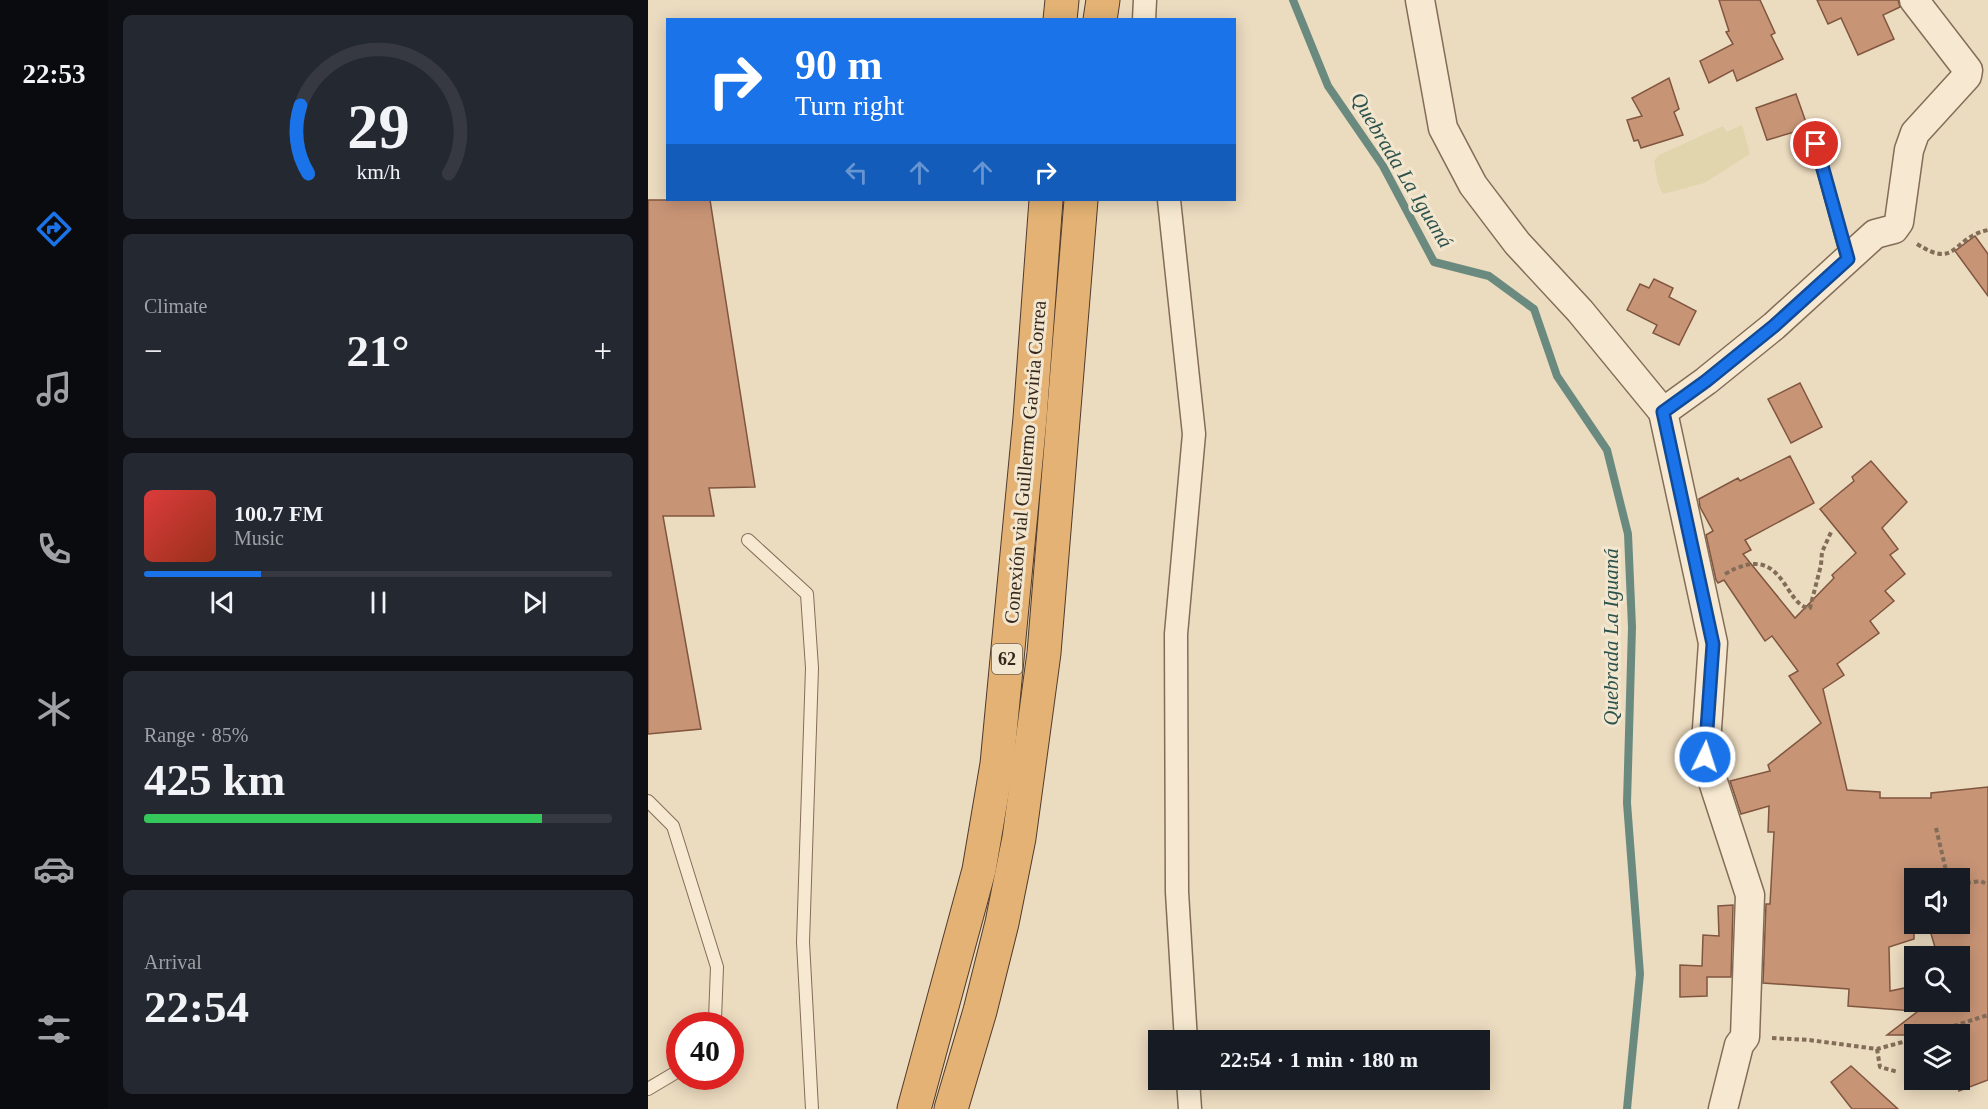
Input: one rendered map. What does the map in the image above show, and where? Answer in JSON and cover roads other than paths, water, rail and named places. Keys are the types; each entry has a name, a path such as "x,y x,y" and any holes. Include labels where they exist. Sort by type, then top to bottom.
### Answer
{"highway":[{"path":"1060,18 1062,0"},
{"path":"1100,18 1103,0"},
{"name":"Conexión vial Guillermo Gaviria Correa","path":"914,1109 979,870 997,764 1030,418 1046,201"},
{"name":"Conexión vial Guillermo Gaviria Correa","path":"951,1109 1002,923 1019,838 1044,653 1081,201"}],"street":[{"path":"1144,18 1145,0"},
{"path":"1420,0 1443,128 1473,185 1517,243 1580,310 1663,412 1713,644 1705,757 1750,895 1745,1037 1739,1045 1724,1109"},
{"path":"1663,412 1706,381 1774,326 1875,234 1894,229 1899,222 1909,150 1915,133 1967,76 1968,70 1914,0"},
{"path":"1169,201 1194,434 1176,634 1177,892 1185,1030"},
{"path":"1189,1090 1190,1109"}],"lane":[{"path":"1816,144 1848,259"},
{"path":"748,540 807,594 812,668 803,942 812,1109"},
{"path":"648,801 673,826 717,967 715,1012"},
{"path":"648,1089 666,1078"}],"waterway":[{"name":"Quebrada La Iguaná","path":"1293,0 1328,86 1383,166 1434,262 1489,276 1534,309 1557,376 1607,450 1628,534 1632,627 1627,803 1640,974 1627,1109"}]}
